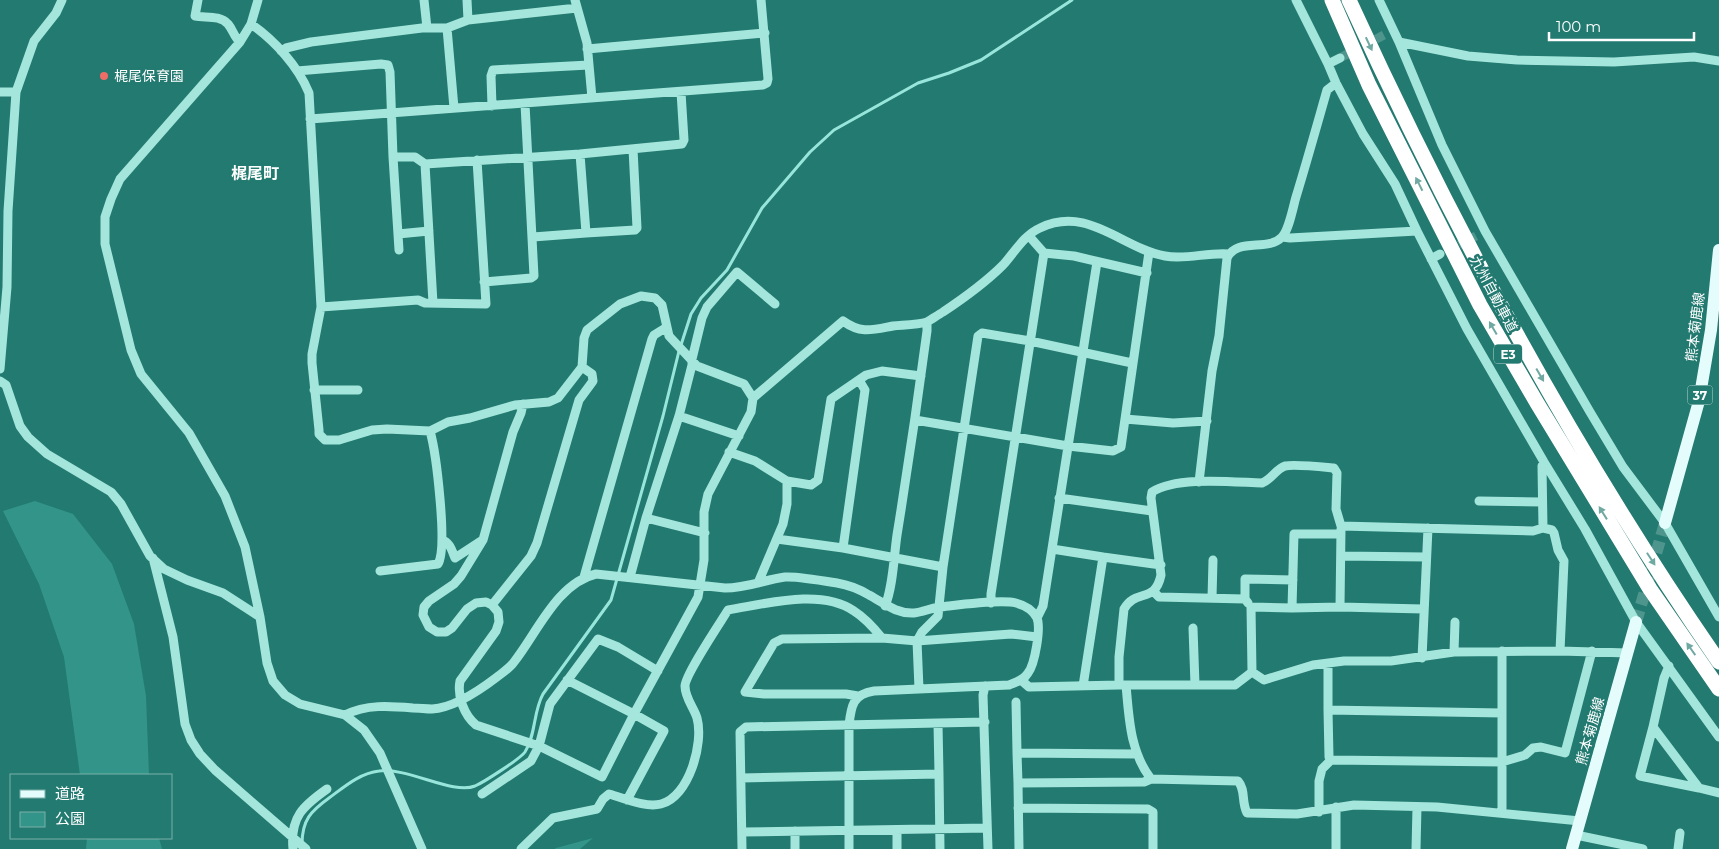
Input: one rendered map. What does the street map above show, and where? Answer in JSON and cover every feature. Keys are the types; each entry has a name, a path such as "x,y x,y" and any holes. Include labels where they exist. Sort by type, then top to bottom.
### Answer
{"highway":[{"name":"九州自動車道","path":"1332,0 1369,84 1480,305 1551,427 1650,589 1719,689"},
{"name":"九州自動車道","path":"1349,0 1387,84 1498,302 1605,486 1719,662"}],"main road":[{"name":"熊本菊鹿線","path":"1665,523 1703,383 1711,330 1719,250"},
{"name":"熊本菊鹿線","path":"1572,849 1636,622"}],"street":[{"path":"0,369 5,328 8,211 16,92 34,40 56,13 62,0"},
{"path":"198,0 196,16 216,18 223,21 240,42"},
{"path":"258,0 252,24 240,42 120,179 105,217 105,244 131,350 142,374 189,433 225,496 245,547 260,618 267,663 273,681 285,695 300,704 345,715 364,730 380,753 422,849"},
{"path":"424,0 427,28"},
{"path":"467,0 468,20"},
{"path":"310,119 765,85 768,78 761,0"},
{"path":"1296,0 1363,134 1396,184 1417,231 1467,329 1585,530 1636,622 1719,737"},
{"path":"1379,0 1390,33 1399,42 1442,145 1485,231 1623,467 1665,523 1719,617"},
{"path":"281,51 311,42 427,28 447,28 468,20 576,4 588,49 592,98"},
{"path":"252,24 281,51 298,71 309,93 321,308 312,354 319,434 325,440 339,440 372,430 387,428 430,431 448,422 523,404 538,404 555,400 582,367 584,338 587,330 625,301 641,296 655,298 664,308 669,336 692,359 696,366 744,384 753,398 751,412 708,494 704,512 704,560 698,597 602,777 536,745 476,725 471,720 458,690 460,681 496,630 499,622 498,612 492,605 486,602 476,603 446,632 437,632 429,627 423,615 424,608 429,601 454,584 461,576 483,540 513,432 523,404"},
{"path":"447,28 454,108"},
{"path":"588,49 765,33"},
{"path":"1399,42 1468,56 1517,60 1614,62 1694,58 1719,61"},
{"path":"1328,64 1340,58"},
{"path":"298,71 387,64 390,67 399,250"},
{"path":"492,106 490,76 493,70 589,65"},
{"path":"1199,482 1212,371 1219,336 1227,258 1232,251 1240,247 1274,242 1282,237 1292,214 1327,90 1336,83"},
{"path":"0,92 16,92"},
{"path":"393,157 415,157 425,164 681,145 683,143 681,92"},
{"path":"484,282 534,277 525,104"},
{"path":"533,237 635,230 637,228 633,149"},
{"path":"580,154 586,233"},
{"path":"321,308 418,300 425,303 486,304 477,160"},
{"path":"425,164 433,302"},
{"path":"753,398 843,321 852,328 865,331 927,322 980,286 1002,266 1029,236 1039,228 1052,223 1066,221 1087,223 1149,252 1167,256 1229,254"},
{"path":"1282,237 1417,231"},
{"path":"1476,236 1485,231"},
{"path":"398,234 429,232"},
{"path":"1029,236 1044,253 1074,256 1147,274"},
{"path":"915,420 1068,446 1113,450 1121,447 1149,252"},
{"path":"991,603 1044,253"},
{"path":"1431,259 1440,254"},
{"path":"849,849 849,724 852,706 858,696 864,692 874,690 1009,685 1028,675 1032,667 1037,637 1037,618 1043,606 1097,262"},
{"path":"630,577 646,518 679,416 702,318 707,307 737,272 775,304"},
{"path":"885,606 888,599 915,420 927,322"},
{"path":"584,577 652,339 654,335 667,327"},
{"path":"919,689 917,641 922,632 938,616 978,336 982,333 1030,341 1132,363"},
{"path":"492,605 531,556 537,543 579,400 593,381 592,374 582,367"},
{"path":"729,452 754,461 787,481 811,484 818,480 831,399 866,375 882,371 921,376"},
{"path":"0,380 6,385 20,426 28,437 47,454 111,492 121,504 152,558 173,637 185,724 191,740 200,754 294,843 306,849"},
{"path":"843,548 865,390 859,380"},
{"path":"314,390 358,390"},
{"path":"679,416 739,436"},
{"path":"1125,419 1173,423 1207,421"},
{"path":"380,571 438,564 441,559 442,540 436,464 430,431"},
{"path":"1543,528 1542,466 1544,462"},
{"path":"1151,779 1143,769 1136,754 1118,657 1124,609 1128,602 1154,592 1159,586 1161,565 1152,512 1152,492 1164,486 1199,482 1262,483 1270,480 1278,470 1286,466 1334,468 1337,473 1336,509 1341,530 1340,607"},
{"path":"758,583 777,539 787,504 787,481"},
{"path":"1060,498 1152,512"},
{"path":"1479,501 1542,502"},
{"path":"646,518 705,533"},
{"path":"1422,658 1428,528"},
{"path":"1292,608 1294,534 1341,530 1428,528 1533,532 1543,528 1554,533 1558,550 1564,561 1560,650"},
{"path":"777,539 843,548 944,567"},
{"path":"442,540 447,541 450,545 455,558 483,540"},
{"path":"1052,549 1161,565"},
{"path":"1340,556 1426,558"},
{"path":"1083,686 1103,557"},
{"path":"152,558 164,569 187,580 223,593 260,618"},
{"path":"1212,598 1214,560"},
{"path":"345,715 357,709 376,706 433,709 461,700 496,678 513,664 550,609 573,585 584,577 596,574 725,588 742,588 786,577 853,587 885,606 900,612 915,613 939,607 1015,603 1028,607 1037,618"},
{"path":"1252,672 1251,607 1245,599 1245,580 1293,580"},
{"path":"1154,592 1159,597 1245,599"},
{"path":"521,849 553,818 596,809 609,794 648,804 662,804 675,796 686,783 697,749 699,732 697,718 689,701 685,686 697,660 728,610 794,599 839,603 854,610 882,638"},
{"path":"1251,607 1423,609"},
{"path":"1454,652 1455,622"},
{"path":"1194,628 1196,685"},
{"path":"858,696 846,694 764,694 745,692 774,643 782,639 882,638 917,641 1011,634 1037,637"},
{"path":"482,794 531,761 550,704 598,639 618,647 658,671"},
{"path":"1252,672 1264,680 1328,663 1391,661 1454,652 1560,650 1628,652"},
{"path":"1319,812 1319,781 1322,769 1330,760 1502,762 1525,755 1533,748 1541,746 1565,753 1592,651"},
{"path":"1502,652 1502,813"},
{"path":"1328,663 1327,728 1330,760"},
{"path":"1669,666 1664,678 1640,776 1719,793"},
{"path":"1021,680 1029,687 1235,685 1252,672"},
{"path":"567,680 664,731 627,800"},
{"path":"985,686 983,695 988,849"},
{"path":"1016,702 1019,849"},
{"path":"1328,710 1502,713"},
{"path":"742,849 740,732 746,727 985,722"},
{"path":"938,724 940,849"},
{"path":"1653,727 1699,788"},
{"path":"1017,753 1136,754"},
{"path":"741,778 939,774"},
{"path":"1018,783 1144,782 1151,779 1238,780 1242,786 1243,805 1248,813 1296,814 1319,812 1336,807 1354,805 1502,813 1580,821"},
{"path":"294,843 294,824 298,814 307,803 327,788"},
{"path":"1336,807 1336,849"},
{"path":"1416,849 1417,807"},
{"path":"1018,808 1148,809 1153,812 1153,849"},
{"path":"742,832 987,828"},
{"path":"896,830 897,849"},
{"path":"795,832 795,849"},
{"path":"1678,849 1680,833"},
{"path":"1576,835 1643,849"}],"green space":[{"path":"35,501 73,514 112,564 134,624 146,696 149,774 80,774 64,657 39,584 3,511"},
{"path":"593,838 580,849 555,849 556,848"},
{"path":"87,839 159,839 162,849 86,849"}],"waterway":[{"path":"681,345 691,314 701,298 727,270 762,208 810,152 834,130 918,83 981,60 1072,0"},
{"path":"302,844 306,822 313,812 346,785 372,772 390,771 403,773 442,784 466,788 486,780 525,752 529,745 543,694 611,600 663,416 679,351"}],"tunnel":[{"path":"1340,58 1386,34"},
{"path":"1447,251 1476,236"},
{"path":"1636,622 1665,523"}],"place":[{"name":"梶尾保育園","path":"104,76"}],"district":[{"name":"梶尾町","path":"255,173"}]}
